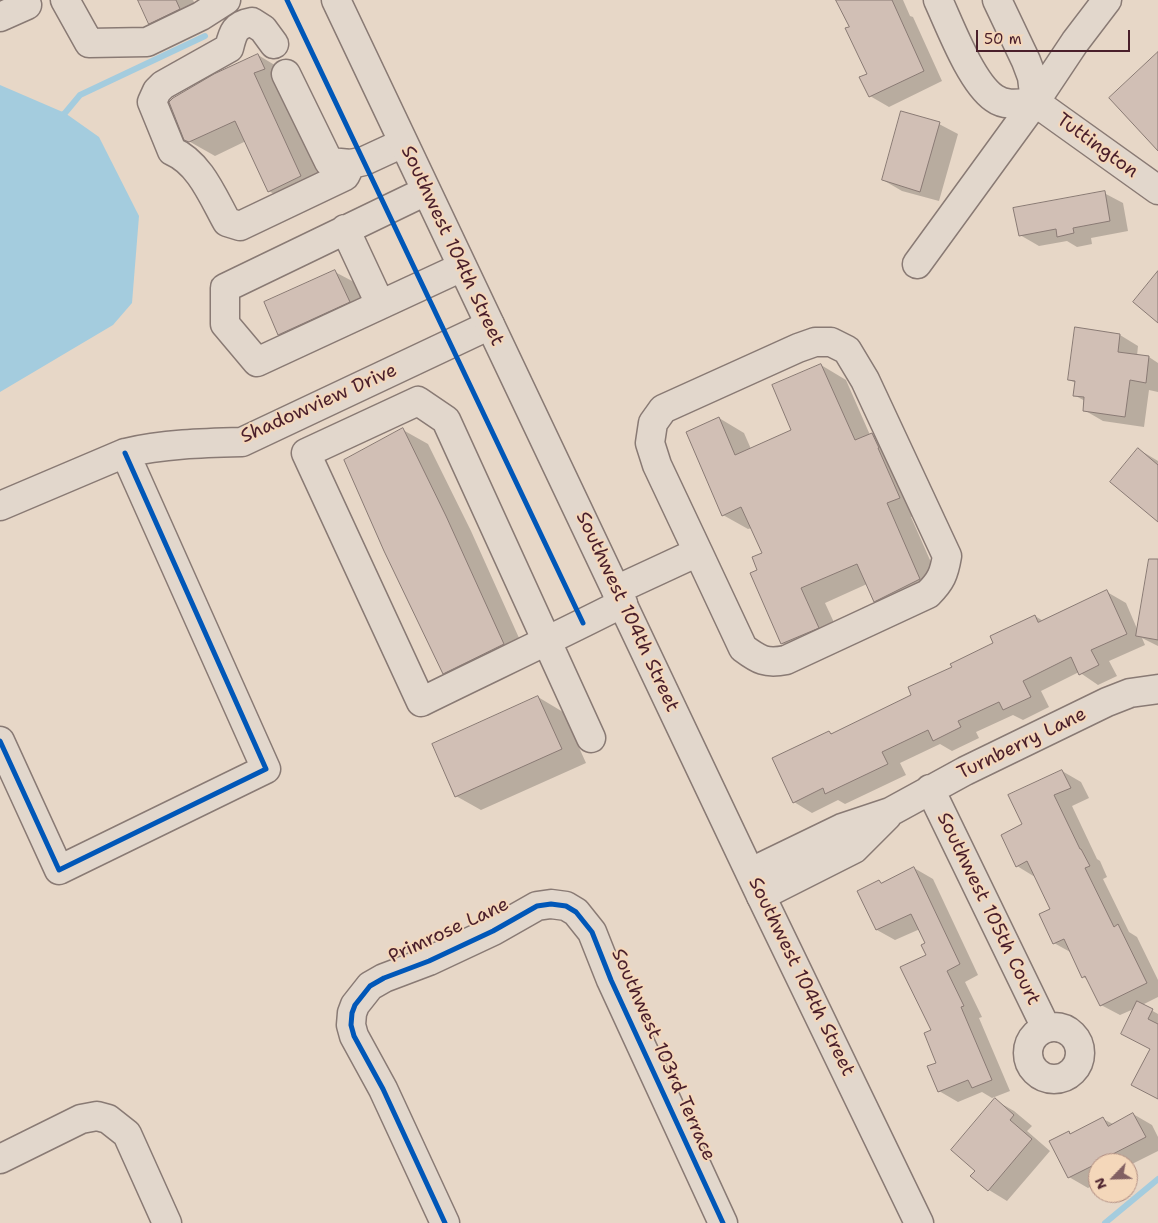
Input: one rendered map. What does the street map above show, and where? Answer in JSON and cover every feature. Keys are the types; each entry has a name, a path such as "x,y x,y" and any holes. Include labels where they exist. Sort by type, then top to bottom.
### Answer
{"street":[{"path":"0,17 27,5 25,0"},
{"path":"65,0 89,43 147,42 201,16 226,0"},
{"name":"Southwest 104th Street","path":"336,0 918,1223"},
{"path":"938,0 970,67 985,90 994,99 1012,104 1035,102"},
{"path":"997,0 1026,61 1032,78 1035,102"},
{"path":"917,264 1107,0"},
{"path":"274,44 262,29 252,22 241,24 232,33 229,48 163,85 157,91 152,102 172,151 183,156 204,180 227,222 240,226 345,176 340,163 286,74"},
{"name":"Tuttington","path":"1035,102 1158,190"},
{"path":"340,163 364,161 403,142"},
{"path":"426,191 225,288 225,324 257,362 462,267"},
{"path":"345,229 380,304"},
{"name":"Shadowview Drive","path":"0,506 125,453 192,444 242,442 490,325"},
{"path":"815,342 831,342 847,350 865,380 947,556 944,572 939,583 928,594 786,660 772,663 757,658 743,648 698,552 657,464 650,443 653,424 663,409 815,342"},
{"path":"591,738 546,641 446,420 418,401 306,453 421,702 546,641 698,552"},
{"path":"0,741 59,870 266,769 125,453"},
{"name":"Turnberry Lane","path":"756,884 842,828 890,812 930,789 1107,702 1130,693 1158,689"},
{"name":"Southwest 105th Court","path":"930,789 1046,1028"},
{"name":"Primrose Lane","path":"445,1223 383,1089 354,1036 351,1025 355,1005 370,986 384,978 430,961 538,906 552,904 566,906"},
{"name":"Southwest 103rd Terrace","path":"566,906 576,912 592,932 611,980 723,1223"},
{"path":"0,1159 81,1119 97,1116 108,1119 127,1134 167,1223"}],"water":[{"path":"0,85 65,113 99,137 139,216 132,303 113,325 0,392"}],"building":[{"path":"138,0 176,0 180,9 149,24"},
{"path":"836,0 892,0 924,71 869,97 859,77 867,74 845,28 849,27"},
{"path":"1158,52 1158,151 1109,98"},
{"path":"258,54 265,69 254,73 301,176 268,192 235,121 189,142 184,140 169,102 214,74"},
{"path":"901,111 940,122 920,192 882,180"},
{"path":"1105,191 1110,221 1073,228 1074,233 1057,237 1056,229 1019,236 1013,208"},
{"path":"335,270 350,302 278,335 264,302"},
{"path":"1158,271 1158,323 1133,302"},
{"path":"1075,327 1120,334 1118,352 1149,356 1146,383 1130,380 1125,417 1083,411 1084,397 1073,396 1075,381 1068,380"},
{"path":"821,364 855,440 872,433 879,448 900,498 887,503 920,579 874,602 857,564 801,588 819,628 781,644 750,573 757,570 752,557 762,553 741,507 722,516 686,432 719,417 735,455 791,430 772,385"},
{"path":"403,428 446,516 504,644 443,674 384,551 344,460"},
{"path":"1138,448 1158,465 1158,522 1110,482"},
{"path":"1149,559 1158,559 1158,640 1136,636"},
{"path":"1107,590 1127,634 1091,650 1099,665 1079,675 1071,657 1023,681 1031,697 1003,710 999,702 958,721 961,727 933,741 928,730 882,752 888,764 825,794 823,788 793,803 772,758 829,731 831,734 911,695 908,687 952,667 950,664 993,643 990,636 1035,615 1038,622"},
{"path":"538,696 562,749 455,797 432,744"},
{"path":"1062,770 1071,788 1054,795 1090,866 1085,868 1114,927 1118,924 1147,983 1100,1006 1085,976 1082,978 1064,939 1053,944 1039,914 1050,909 1027,861 1016,867 1001,835 1022,824 1008,795"},
{"path":"914,867 960,964 947,971 964,1006 961,1007 992,1080 972,1088 968,1080 938,1092 927,1066 936,1063 924,1033 931,1030 900,967 926,955 921,945 925,943 911,914 876,930 857,891 879,880 881,883"},
{"path":"1137,1001 1153,1009 1148,1019 1158,1024 1158,1099 1131,1085 1150,1049 1121,1034"},
{"path":"995,1098 1014,1115 1010,1120 1032,1139 988,1191 970,1176 975,1171 951,1150"},
{"path":"1133,1113 1146,1137 1115,1153 1088,1153 1088,1168 1068,1178 1049,1141 1069,1131 1070,1134 1103,1117 1108,1126"}],"waterway":[{"path":"59,117 65,113 80,95 205,36"},
{"path":"1105,1223 1158,1179"}],"cycle path":[{"path":"287,0 583,623"},
{"path":"0,741 59,870 266,769 125,453"},
{"path":"445,1223 383,1089 354,1036 351,1025 352,1013 355,1005 370,986 384,978 429,961 493,931 537,906 551,904 566,906 576,912 592,932 611,980 723,1223"}]}
